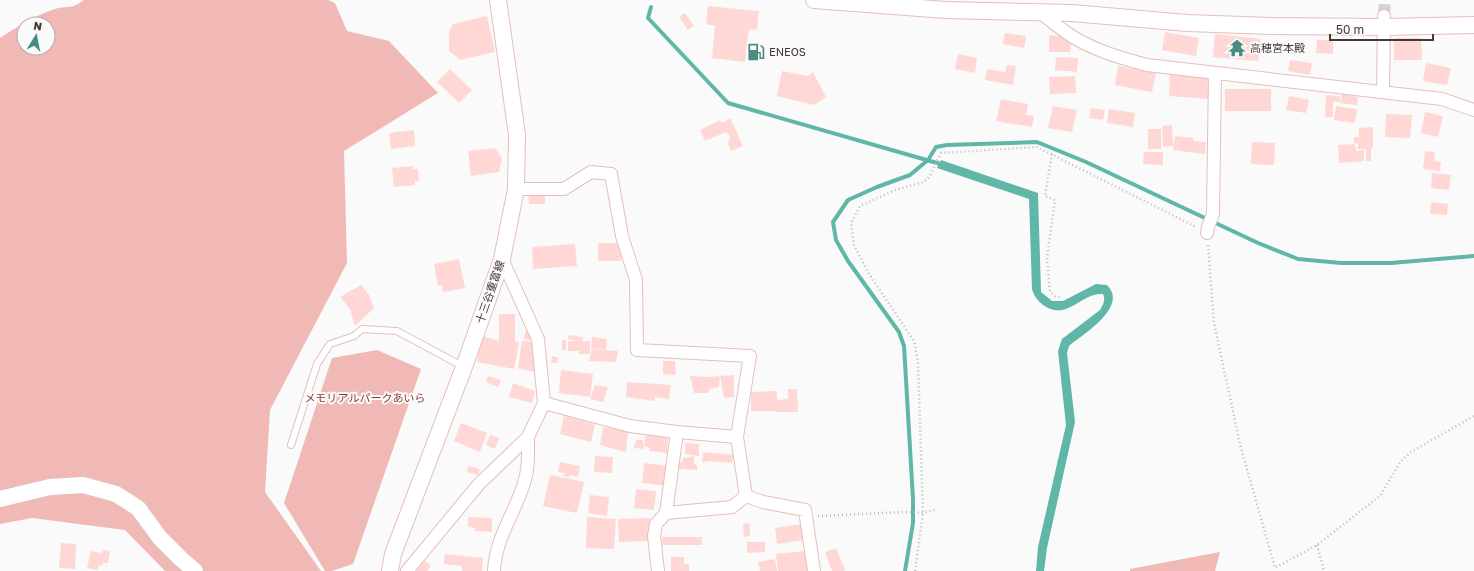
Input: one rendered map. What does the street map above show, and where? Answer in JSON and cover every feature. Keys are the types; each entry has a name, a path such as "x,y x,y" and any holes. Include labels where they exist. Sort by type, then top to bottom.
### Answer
{"street":[{"name":"十三谷重富線","path":"390,571 393,554 464,367 502,259 516,189 517,135 498,0"},
{"path":"814,0 946,10 1072,13 1187,23 1271,26 1384,22 1474,25"},
{"path":"1041,13 1072,37 1116,57 1147,65 1442,98 1474,110"},
{"path":"1383,92 1384,22"},
{"path":"1208,230 1213,214 1215,73"},
{"path":"516,189 564,189 591,172 611,174 622,236 636,280 636,350 750,356 737,437 746,496"},
{"path":"407,571 479,484 528,437 544,403 538,339 502,259"},
{"path":"544,403 630,426 737,437"},
{"path":"658,571 654,536 656,524 666,513 677,432"},
{"path":"494,571 498,545 524,484 528,464 528,437"},
{"path":"0,499 50,487 83,485 116,494 138,508 160,538 195,571"},
{"path":"666,513 732,507 746,496"},
{"path":"746,496 763,502 805,510 814,571"}],"lane":[{"path":"291,445 318,364 330,344 354,336 362,329 397,331 464,367"}],"path":[{"path":"915,571 923,513 918,362 914,341 866,268 854,245 851,223 860,206 895,190 924,182 930,176 941,152 1037,147 1208,230 1214,323 1240,444 1275,568 1317,545 1380,496 1401,461 1411,452 1474,416"},
{"path":"1052,154 1045,196 1055,200 1047,258 1050,292 1055,296 1061,297"},
{"path":"806,517 904,512 923,513 935,510"},
{"path":"1317,545 1324,571"}],"green space":[{"path":"84,0 328,0 335,3 347,31 389,41 438,93 344,151 347,263 270,410 265,492 321,571 165,571 125,530 32,518 0,524 0,38 16,28 16,56 56,56 56,16 38,16 55,9 73,6"},
{"name":"メモリアルパークあいら","path":"377,350 421,369 353,564 332,571 325,571 284,503 332,358"},
{"path":"1220,552 1215,571 1130,571 1130,569"}],"shaded area":[{"path":"941,160 1038,193 1041,292 1052,301 1063,301 1096,284 1107,285 1112,293 1112,302 1102,319 1069,346 1067,353 1075,422 1047,548 1044,571 1036,571 1038,547 1066,425 1058,351 1062,339 1100,310 1104,302 1104,296 1103,294 1096,294 1063,310 1048,308 1042,304 1032,289 1029,199 937,168"}],"building":[{"path":"708,6 759,11 757,30 749,29 745,62 712,58 715,26 706,24"},
{"path":"685,13 694,26 688,30 679,17"},
{"path":"487,16 495,52 460,60 449,51 449,33 453,24"},
{"path":"1165,32 1199,38 1196,56 1162,50"},
{"path":"1005,33 1026,36 1024,48 1003,44"},
{"name":"高穂宮本殿","path":"1215,34 1261,39 1258,61 1213,57"},
{"path":"1049,35 1071,38 1070,52 1049,52"},
{"path":"1394,38 1421,38 1422,60 1394,60"},
{"path":"1317,40 1333,40 1333,54 1316,53"},
{"path":"958,54 977,58 975,73 955,69"},
{"path":"1056,57 1078,58 1077,72 1055,70"},
{"path":"1290,60 1312,63 1310,75 1288,71"},
{"path":"1426,63 1451,68 1447,85 1423,81"},
{"path":"1007,65 1016,66 1013,85 985,80 987,69 1005,72"},
{"path":"1118,66 1156,72 1152,92 1115,85"},
{"path":"450,69 472,90 459,103 437,82"},
{"path":"782,71 808,76 813,72 826,97 814,105 777,96"},
{"path":"1170,75 1209,77 1208,99 1169,96"},
{"path":"1075,76 1076,93 1050,94 1049,77"},
{"path":"1225,89 1271,89 1271,111 1225,111"},
{"path":"1342,94 1358,97 1357,105 1340,103"},
{"path":"1326,95 1340,96 1340,102 1333,102 1333,117 1325,117"},
{"path":"1289,96 1309,100 1306,113 1286,110"},
{"path":"1001,99 1028,104 1026,115 1034,116 1032,127 996,121"},
{"path":"1053,106 1077,110 1072,132 1048,128"},
{"path":"1336,106 1357,109 1355,123 1334,120"},
{"path":"1091,108 1105,110 1103,120 1089,118"},
{"path":"1109,109 1135,113 1133,127 1107,123"},
{"path":"1425,112 1443,116 1438,137 1421,133"},
{"path":"1386,114 1412,115 1410,138 1385,137"},
{"path":"730,118 743,146 731,151 728,144 730,137 726,132 705,141 700,130 720,120 722,123"},
{"path":"1172,125 1173,146 1163,147 1162,126"},
{"path":"1373,127 1373,148 1371,148 1371,161 1366,161 1366,149 1358,149 1358,143 1354,144 1354,137 1359,137 1359,128"},
{"path":"1148,129 1161,129 1161,149 1148,149"},
{"path":"414,130 415,146 391,149 389,133"},
{"path":"1175,136 1194,138 1193,141 1206,142 1205,154 1173,150"},
{"path":"1252,142 1275,143 1274,165 1251,164"},
{"path":"1355,144 1356,151 1364,150 1364,161 1339,163 1338,145"},
{"path":"495,148 502,158 499,172 471,176 468,151"},
{"path":"1425,151 1435,152 1434,161 1441,162 1440,171 1423,169"},
{"path":"1144,152 1163,152 1163,165 1143,164"},
{"path":"413,166 413,169 418,169 419,181 415,181 415,185 394,187 392,168"},
{"path":"1432,173 1451,175 1449,190 1431,188"},
{"path":"545,192 545,204 529,204 528,193"},
{"path":"1431,202 1448,204 1447,215 1430,214"},
{"path":"598,243 621,243 621,261 598,261"},
{"path":"575,244 577,266 533,269 532,247"},
{"path":"459,259 465,288 443,292 442,285 438,286 434,264"},
{"path":"361,285 369,295 374,308 355,326 350,309 340,297"},
{"path":"499,314 515,314 515,341 519,343 514,369 477,362 482,336 499,341"},
{"path":"525,331 534,333 536,341 524,339"},
{"path":"569,335 583,337 583,341 590,341 590,354 579,354 579,351 568,351 568,341 579,341 568,339"},
{"path":"592,337 607,339 606,350 591,348"},
{"path":"562,340 566,340 566,350 562,350"},
{"path":"522,341 538,342 538,373 518,368"},
{"path":"592,349 618,351 616,362 589,361"},
{"path":"552,356 559,358 557,363 551,363"},
{"path":"663,361 675,361 676,375 663,374"},
{"path":"561,370 593,374 590,397 559,393"},
{"path":"734,375 734,397 724,398 720,376"},
{"path":"488,376 501,380 498,387 486,382"},
{"path":"690,376 720,376 719,387 709,389 709,393 694,393"},
{"path":"627,382 671,385 669,399 655,397 655,401 626,397"},
{"path":"513,383 535,391 532,403 509,397"},
{"path":"595,385 608,387 603,402 590,399"},
{"path":"788,389 797,389 798,412 751,411 751,392 777,391 777,400 788,399"},
{"path":"564,416 595,424 591,442 560,434"},
{"path":"461,423 487,433 480,452 454,441"},
{"path":"603,427 628,432 626,452 600,445"},
{"path":"652,434 668,437 667,453 649,451 650,448 644,446 645,436"},
{"path":"490,435 499,438 495,449 486,445"},
{"path":"636,440 643,440 644,449 634,448"},
{"path":"685,443 699,444 699,456 685,454"},
{"path":"703,452 733,455 732,463 708,461 702,463"},
{"path":"595,456 613,457 612,473 594,472"},
{"path":"694,456 694,464 697,465 697,470 684,469 684,463 683,470 678,469 679,463 682,462 683,458"},
{"path":"560,462 580,466 578,477 570,475 569,478 563,476 564,473 558,472"},
{"path":"644,463 670,466 668,486 642,483"},
{"path":"468,466 480,469 478,475 467,472"},
{"path":"550,475 584,482 577,513 543,506"},
{"path":"636,489 656,491 654,510 634,508"},
{"path":"590,495 609,497 607,516 588,513"},
{"path":"468,517 492,518 492,532 475,531 475,528 468,527"},
{"path":"587,517 616,519 614,549 586,548"},
{"path":"650,518 651,541 619,542 618,519"},
{"path":"749,523 750,536 744,537 743,524"},
{"path":"802,524 804,540 777,544 775,528"},
{"path":"662,537 702,537 702,545 662,545"},
{"path":"747,542 765,542 765,552 747,553"},
{"path":"61,543 76,544 75,569 59,568"},
{"path":"836,548 845,570 842,571 832,571 825,552"},
{"path":"103,550 110,551 108,563 103,563 102,566 99,565 98,570 87,568 91,551 102,553"},
{"path":"805,551 807,571 778,571 776,554"},
{"path":"445,554 483,558 482,571 462,571 462,566 444,564"},
{"path":"671,557 684,557 684,564 689,564 689,571 671,571"},
{"path":"423,559 431,566 427,571 418,571 415,569"},
{"path":"775,559 777,571 760,571 758,562"}],"waterway":[{"path":"651,7 648,18 728,103 944,165"},
{"path":"905,571 913,523 913,499 904,346 899,332 848,261 836,240 833,222 848,200 877,187 910,175 928,160 936,147 947,145 1037,142 1086,162 1258,243 1298,259 1341,263 1391,263 1474,256"}],"tunnel":[{"path":"1384,16 1385,0"}],"place":[{"name":"高穂宮本殿","path":"1237,48"},
{"name":"ENEOS","path":"756,52"}]}
